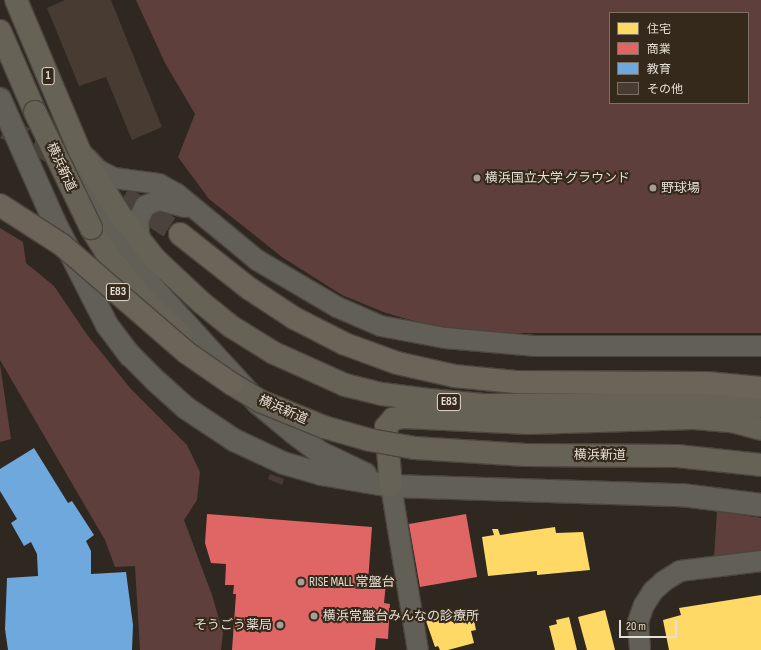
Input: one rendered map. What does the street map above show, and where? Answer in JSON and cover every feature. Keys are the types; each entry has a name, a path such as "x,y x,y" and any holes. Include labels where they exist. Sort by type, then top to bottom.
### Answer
{"highway":[{"name":"横浜新道","path":"16,0 80,152 117,210 140,242 172,276 232,327 274,353 345,385 382,394 484,405 694,403 761,406"},
{"name":"横浜新道","path":"0,31 35,112 91,228 110,258 141,296 232,384 260,401 317,425 370,440 415,448 526,455 677,456 761,465"},
{"name":"E83","path":"0,205 62,245 187,353 232,384"},
{"name":"E83","path":"180,234 250,289 294,318 345,344 397,363 454,376 516,382 707,384 761,388"},
{"path":"391,486 386,427 393,419 403,416 529,423 694,418 732,421 761,429"}],"street":[{"path":"0,99 54,221 107,325 130,355 156,381 186,408 234,440 283,463 321,474 391,486 682,495 761,505"},
{"path":"80,152 98,170 114,178 159,184 178,194 199,214 257,260 337,307 381,326 445,338 534,346 761,346"},
{"path":"80,152 87,180 136,266 155,290 258,403 319,452 391,486"},
{"path":"140,242 138,221 145,206 160,200 177,203 199,214"},
{"path":"391,486 418,650"},
{"path":"640,650 638,622 653,591 664,581 680,571 761,561"}],"shaded area":[{"name":"横浜国立大学 グラウンド","path":"136,0 761,0 761,333 496,333 446,330 386,313 342,295 282,257 209,199 178,157 195,114 165,63"},
{"path":"0,228 23,242 26,263 54,286 88,336 131,389 187,445 200,472 197,500 184,520 212,595 223,633 221,650 140,650 135,566 115,567 105,540 0,360"},
{"path":"0,364 11,439 0,442"},
{"path":"717,511 761,518 761,554 714,559"}],"building: 住宅":[{"path":"555,527 556,533 583,532 590,570 537,575 537,571 488,576 482,537 494,535 492,529 498,529 500,535"},
{"path":"761,595 761,650 669,650 663,620 681,615 679,608"},
{"path":"472,610 476,630 471,631 474,643 448,650 440,650 438,646 435,647 426,621"},
{"path":"605,610 615,650 587,650 578,617"},
{"path":"569,617 577,650 555,650 549,626 557,624 556,620"}],"building: 商業":[{"name":"RISE MALL 常盤台","path":"207,514 372,527 368,582 386,583 384,603 390,604 388,639 376,638 375,650 232,650 236,594 233,594 234,585 225,585 226,564 211,563 205,543"},
{"path":"466,514 477,577 420,587 409,524"}],"building: 教育":[{"path":"34,448 68,503 72,501 94,535 86,541 91,551 91,574 126,572 133,625 132,650 8,650 5,629 7,578 38,576 37,554 31,542 24,546 11,523 17,519 0,491 0,469"}],"building: その他":[{"path":"65,0 111,0 162,127 132,140 106,77 79,86 47,8"},
{"path":"270,474 284,479 282,485 268,479"}],"tunnel":[{"path":"5,128 68,161 180,234"}],"place":[{"name":"横浜国立大学 グラウンド","path":"477,178"},
{"name":"野球場","path":"653,188"},
{"name":"RISE MALL 常盤台","path":"301,582"},
{"name":"横浜常盤台みんなの診療所","path":"314,616"},
{"name":"そうごう薬局","path":"280,625"}]}
